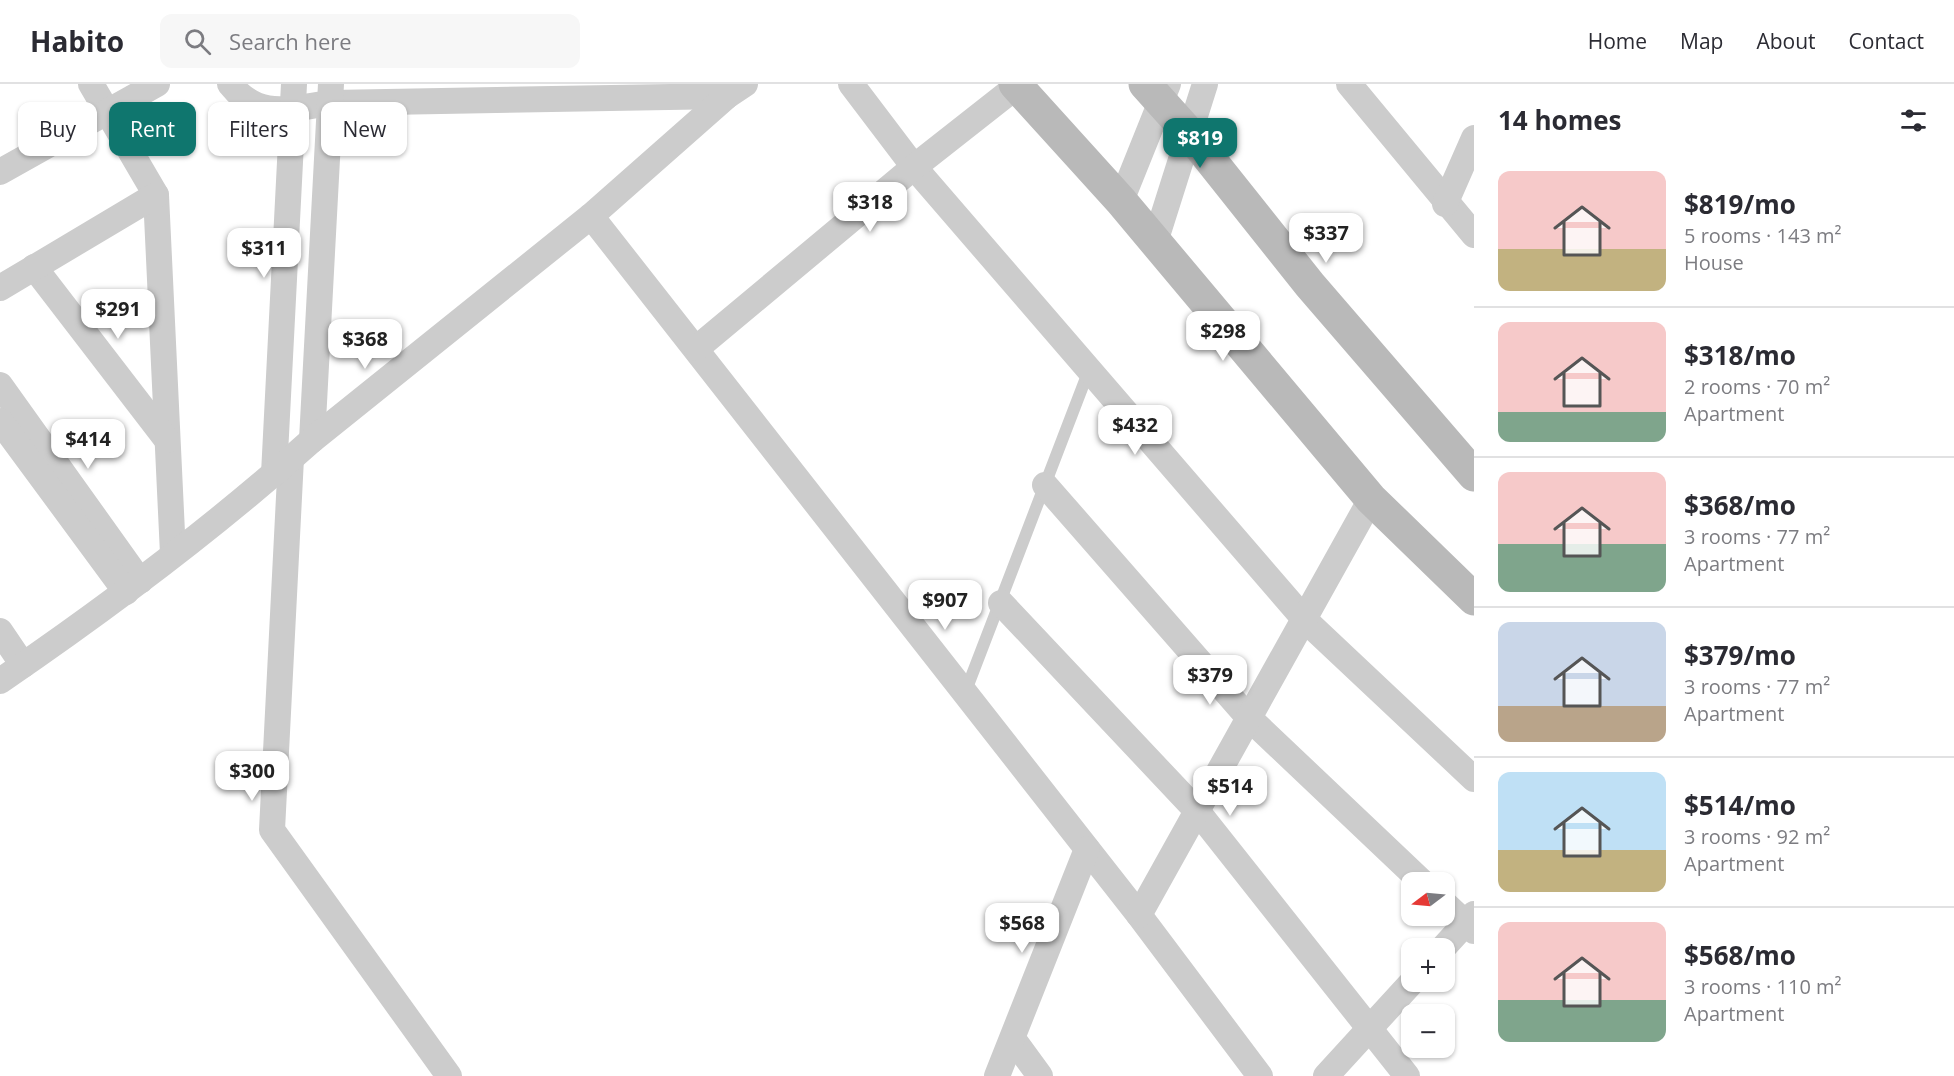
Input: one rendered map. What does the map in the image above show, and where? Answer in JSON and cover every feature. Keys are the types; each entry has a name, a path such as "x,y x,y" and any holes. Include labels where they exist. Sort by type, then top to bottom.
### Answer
{"street":[{"path":"0,172 109,111 91,84"},
{"path":"125,102 157,84"},
{"path":"230,84 251,103 267,111 295,96 331,94 736,90"},
{"path":"851,84 914,167 1306,621 1474,779"},
{"path":"1155,242 1205,84"},
{"path":"1349,84 1445,204 1474,235"},
{"path":"697,348 1016,85 1121,201 1371,499 1474,599"},
{"path":"0,681 133,586 283,466 312,440 591,216 736,90"},
{"path":"1158,90 1189,133 1310,285 1470,464"},
{"path":"1121,201 1158,90"},
{"path":"312,440 331,94"},
{"path":"295,96 272,830 449,1076"},
{"path":"1445,204 1474,138"},
{"path":"134,156 156,195 173,554"},
{"path":"0,288 156,195"},
{"path":"591,216 697,348 1139,915 1260,1076"},
{"path":"34,267 167,440"},
{"path":"0,385 133,586"},
{"path":"0,421 133,586"},
{"path":"1044,485 1248,717 1411,872"},
{"path":"1139,915 1198,812 1248,717 1306,621 1371,499"},
{"path":"1001,603 1198,812 1407,1076"},
{"path":"0,632 23,665"},
{"path":"998,1076 1087,849"},
{"path":"1454,938 1471,923 1455,911"},
{"path":"1326,1076 1403,992"},
{"path":"1013,1039 1040,1076"}],"lane":[{"path":"965,693 1089,370"}]}
